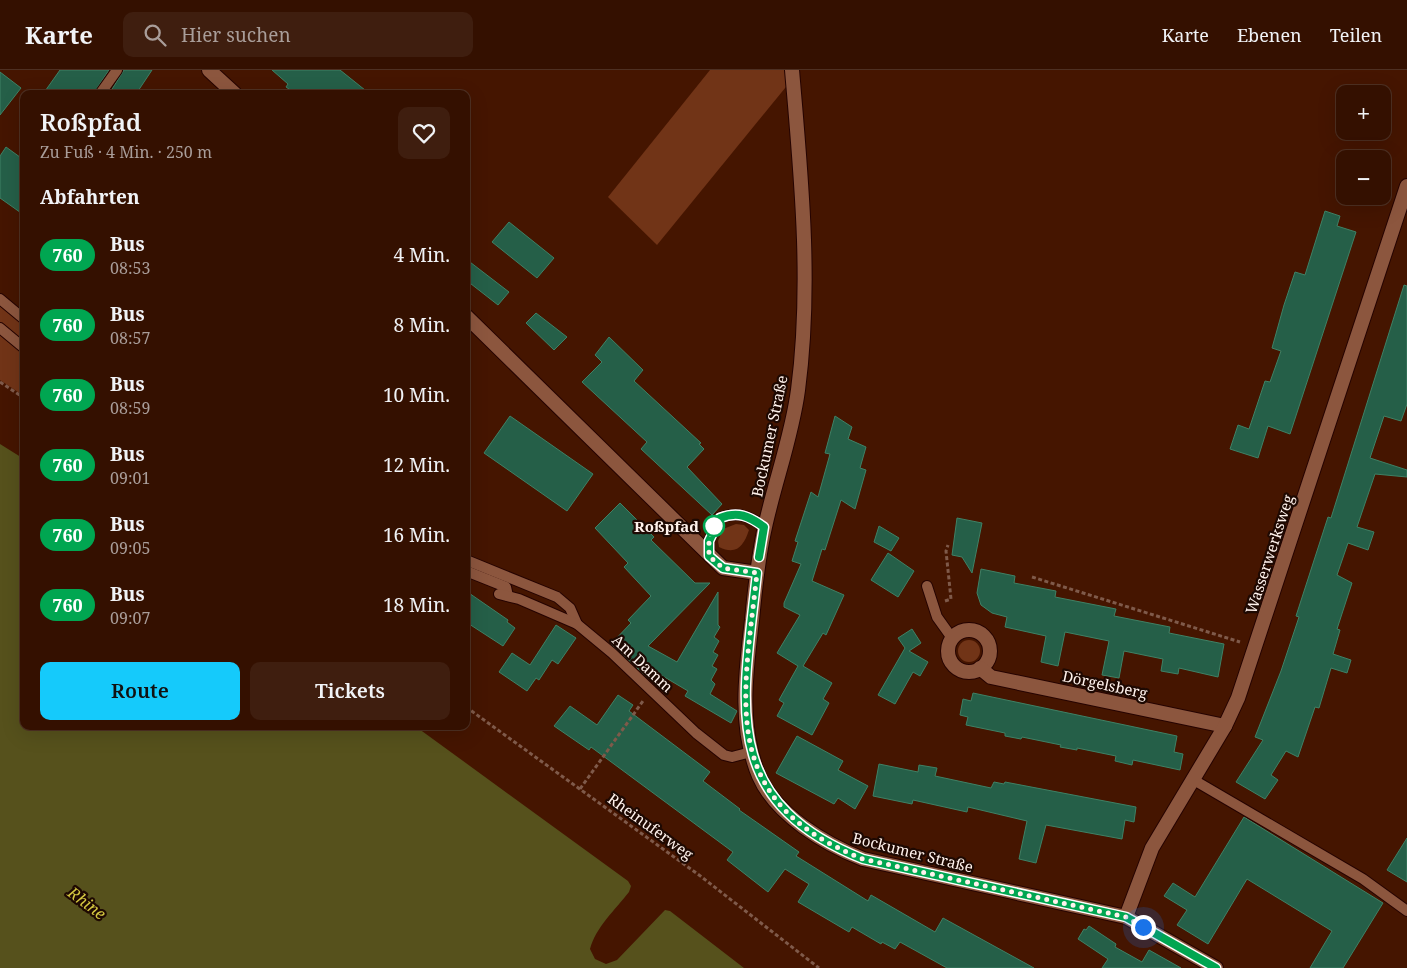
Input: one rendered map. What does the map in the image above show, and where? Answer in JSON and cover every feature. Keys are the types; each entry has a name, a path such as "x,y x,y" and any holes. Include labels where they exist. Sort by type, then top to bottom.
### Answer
{"street":[{"path":"209,70 231,90"},
{"name":"Bockumer Straße","path":"795,71 803,226 804,306 798,391 764,527 745,676 746,724 751,752 760,777 770,792 802,827 833,847 863,859 1126,917 1216,968"},
{"name":"Wasserwerksweg","path":"1126,917 1152,848 1225,726 1238,698 1407,186"},
{"path":"470,320 616,461 709,556 723,568 757,573"},
{"path":"952,638 965,630 976,631 982,635 990,649 989,657 980,668"},
{"name":"Dörgelsberg","path":"952,638 948,653 954,665 966,672 980,668 992,677 1225,726"}],"lane":[{"path":"103,90 117,70"},
{"path":"0,299 20,316"},
{"path":"0,328 20,345"},
{"path":"709,556 709,541 720,518 732,514 749,516 764,527"},
{"path":"470,562 557,597 570,608 577,624"},
{"name":"Am Damm","path":"470,573 506,588 503,595 564,617 577,624 612,653 696,733 724,755 732,757 751,752"},
{"path":"927,586 937,617 952,638"},
{"path":"1192,779 1363,879 1407,911"}],"path":[{"path":"0,382 20,395"},
{"path":"933,604 951,599 946,550 948,545"},
{"path":"1032,577 1255,647"},
{"path":"580,789 650,690"},
{"name":"Rheinuferweg","path":"470,710 699,875 819,968"}],"shaded area":[{"path":"710,70 789,70 790,82 657,245 608,197"},
{"path":"0,306 20,322 20,393 0,380"},
{"path":"736,524 744,525 749,530 745,540 735,550 719,547 718,541 723,529"},
{"path":"969,640 977,643 980,651 977,659 969,662 961,659 958,651 961,643"}],"water":[{"name":"Rhine","path":"0,444 20,456 20,730 420,730 628,881 631,886 629,892 606,919 593,941 590,949 595,959 606,964 617,960 665,910 670,911 744,968 0,968"}],"building":[{"path":"60,70 109,70 96,90 46,90"},
{"path":"124,70 152,70 139,90 112,90"},
{"path":"272,70 340,70 365,90 290,90 286,87 288,84"},
{"path":"0,72 21,88 0,115"},
{"path":"6,147 20,157 20,212 0,198 0,156"},
{"path":"1325,211 1340,216 1337,226 1356,232 1290,434 1268,426 1258,458 1230,449 1238,425 1249,429 1265,381 1270,382 1281,351 1272,348 1284,305 1295,272 1305,275"},
{"path":"509,222 554,258 537,278 492,242"},
{"path":"470,262 509,292 498,305 470,283"},
{"path":"1404,285 1407,286 1407,404 1401,421 1384,416 1370,458 1407,470 1407,477 1375,474 1357,527 1374,532 1368,550 1348,543 1337,575 1352,583 1337,629 1340,630 1333,654 1351,660 1347,673 1331,668 1319,708 1315,707 1298,757 1286,751 1271,775 1278,780 1265,799 1236,782 1263,740 1255,737 1281,671 1299,617 1296,616 1328,517 1331,518"},
{"path":"536,313 567,337 554,350 526,323"},
{"path":"609,337 643,370 634,381 701,443 699,444 704,449 687,467 722,504 712,515 641,449 647,442 582,382 602,362 595,355"},
{"path":"510,416 593,474 567,511 484,453"},
{"path":"835,416 852,427 848,439 866,447 860,468 866,470 855,509 841,500 825,550 822,549 812,581 844,595 826,635 823,633 803,666 832,683 823,699 829,703 812,735 777,716 784,703 779,700 798,666 777,653 800,615 784,607 784,603 801,564 792,561 798,542 795,541 811,492 818,497 830,454 825,453"},
{"path":"620,503 654,537 651,540 695,583 710,583 648,646 677,662 718,592 718,625 720,627 714,637 719,641 713,652 718,655 712,666 717,669 711,680 715,684 710,694 737,711 731,723 685,696 688,691 656,672 649,679 611,644 631,623 628,620 651,596 624,567 628,563 595,528"},
{"path":"957,518 982,523 972,573 962,557 952,555"},
{"path":"879,526 899,538 891,551 874,542"},
{"path":"888,553 914,571 898,597 871,580"},
{"path":"981,569 1015,576 1014,583 1056,591 1055,597 1116,609 1114,616 1170,627 1169,633 1224,644 1218,677 1179,668 1178,674 1161,671 1163,659 1124,651 1119,678 1102,675 1109,641 1065,632 1058,666 1041,662 1046,636 1005,627 1007,617 992,613 981,605 977,593"},
{"path":"470,594 508,620 507,622 515,628 503,646 470,625"},
{"path":"556,625 576,638 558,664 552,660 539,680 536,678 527,691 499,672 512,653 530,665"},
{"path":"912,629 921,643 909,651 928,662 920,676 913,672 895,704 878,695 905,648 898,638"},
{"path":"973,693 1177,736 1174,752 1183,754 1180,770 1133,760 1132,765 1115,761 1116,756 1077,748 1077,750 1060,747 1061,745 1022,737 1021,739 1005,736 1005,733 966,725 968,717 960,715 963,699 971,701"},
{"path":"618,695 633,705 629,711 710,772 703,781 739,810 799,852 796,856 868,901 871,895 935,932 943,918 1034,968 947,968 900,942 895,949 882,942 881,944 852,927 849,932 798,902 809,884 785,869 768,892 727,860 733,852 591,747 589,750 554,726 570,706 597,725"},
{"path":"797,736 843,761 838,770 868,786 855,809 838,798 834,804 776,773"},
{"path":"879,764 918,772 919,765 937,768 935,776 991,788 994,782 1004,784 1005,782 1136,807 1134,822 1125,820 1122,839 1046,825 1036,863 1019,859 1027,821 968,807 967,812 913,800 912,804 873,796"},
{"path":"1244,817 1383,903 1343,968 1310,968 1332,931 1247,879 1208,944 1177,925 1187,910 1164,896 1173,883 1195,897"},
{"path":"1407,838 1407,882 1387,870"},
{"path":"1089,926 1116,944 1115,947 1142,962 1149,950 1181,968 1102,968 1108,959 1078,939 1084,929 1086,930"}],"bus line":[{"name":"760","path":"759,557 764,527 749,516 732,514 720,518 713,528 709,541 709,556 723,568 757,573 745,676 746,724 751,752 760,777 770,792 802,827 833,847 863,859 1126,917 1216,968"}],"place":[{"name":"Roßpfad","path":"714,526"}],"route":[{"path":"714,526 709,541 709,556 723,568 757,573 745,676 746,724 751,752 760,777 770,792 802,827 833,847 863,859 1126,917 1143,927"}]}
